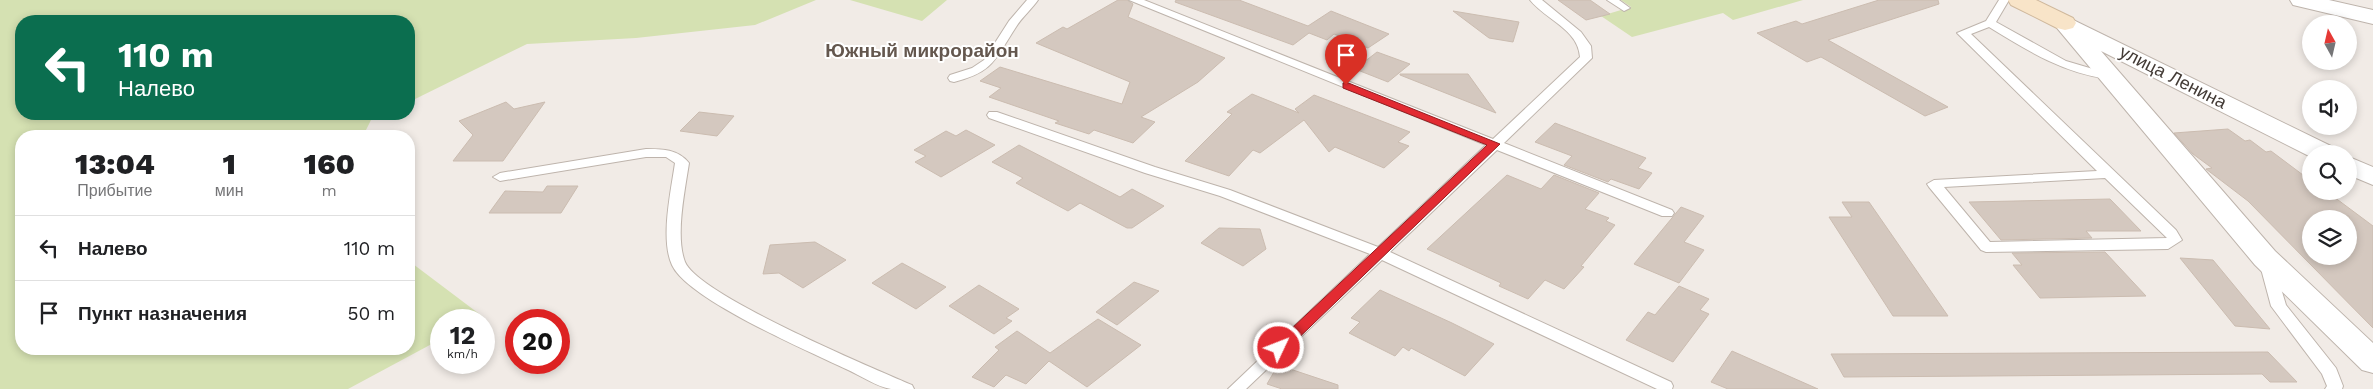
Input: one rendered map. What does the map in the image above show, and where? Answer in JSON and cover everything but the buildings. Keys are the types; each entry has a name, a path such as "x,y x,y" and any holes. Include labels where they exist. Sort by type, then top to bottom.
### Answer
{"street":[{"name":"улица Ленина","path":"2019,0 2308,145"},
{"path":"2301,0 2373,17"},
{"path":"2065,23 2265,258 2373,362"},
{"path":"2357,169 2373,177"}],"lane":[{"path":"954,78 976,71 988,62 1012,23 1033,0"},
{"path":"1134,0 1667,213"},
{"path":"1236,389 1586,58 1585,46 1577,34 1535,0"},
{"path":"1612,0 1624,8"},
{"path":"2004,0 1990,23 1963,33 2171,233 2174,240 2168,244 1986,247 1934,184 2108,174"},
{"path":"1990,23 2059,63 2097,74 2109,75"},
{"path":"993,115 1150,170 1225,193 1380,253 1665,386"},
{"path":"500,177 646,153 666,153 678,157 682,163 674,229 679,265 701,289 830,356 906,389"},
{"path":"2265,258 2279,306 2330,372 2335,386 2333,389"}],"green space":[{"path":"0,0 816,0 755,25 636,38 527,44 415,99 415,15 15,15 15,120 371,120 366,130 15,130 15,355 411,355 348,389 0,389"},
{"path":"850,0 947,0 922,21"},
{"path":"1621,0 1803,0 1733,20 1723,13 1632,37 1601,16 1631,7"},
{"path":"415,266 473,309 430,309 430,345 415,353"}],"district":[{"name":"Южный микрорайон","path":"922,50"}],"route":[{"path":"1279,348 1494,144 1346,85"}]}
